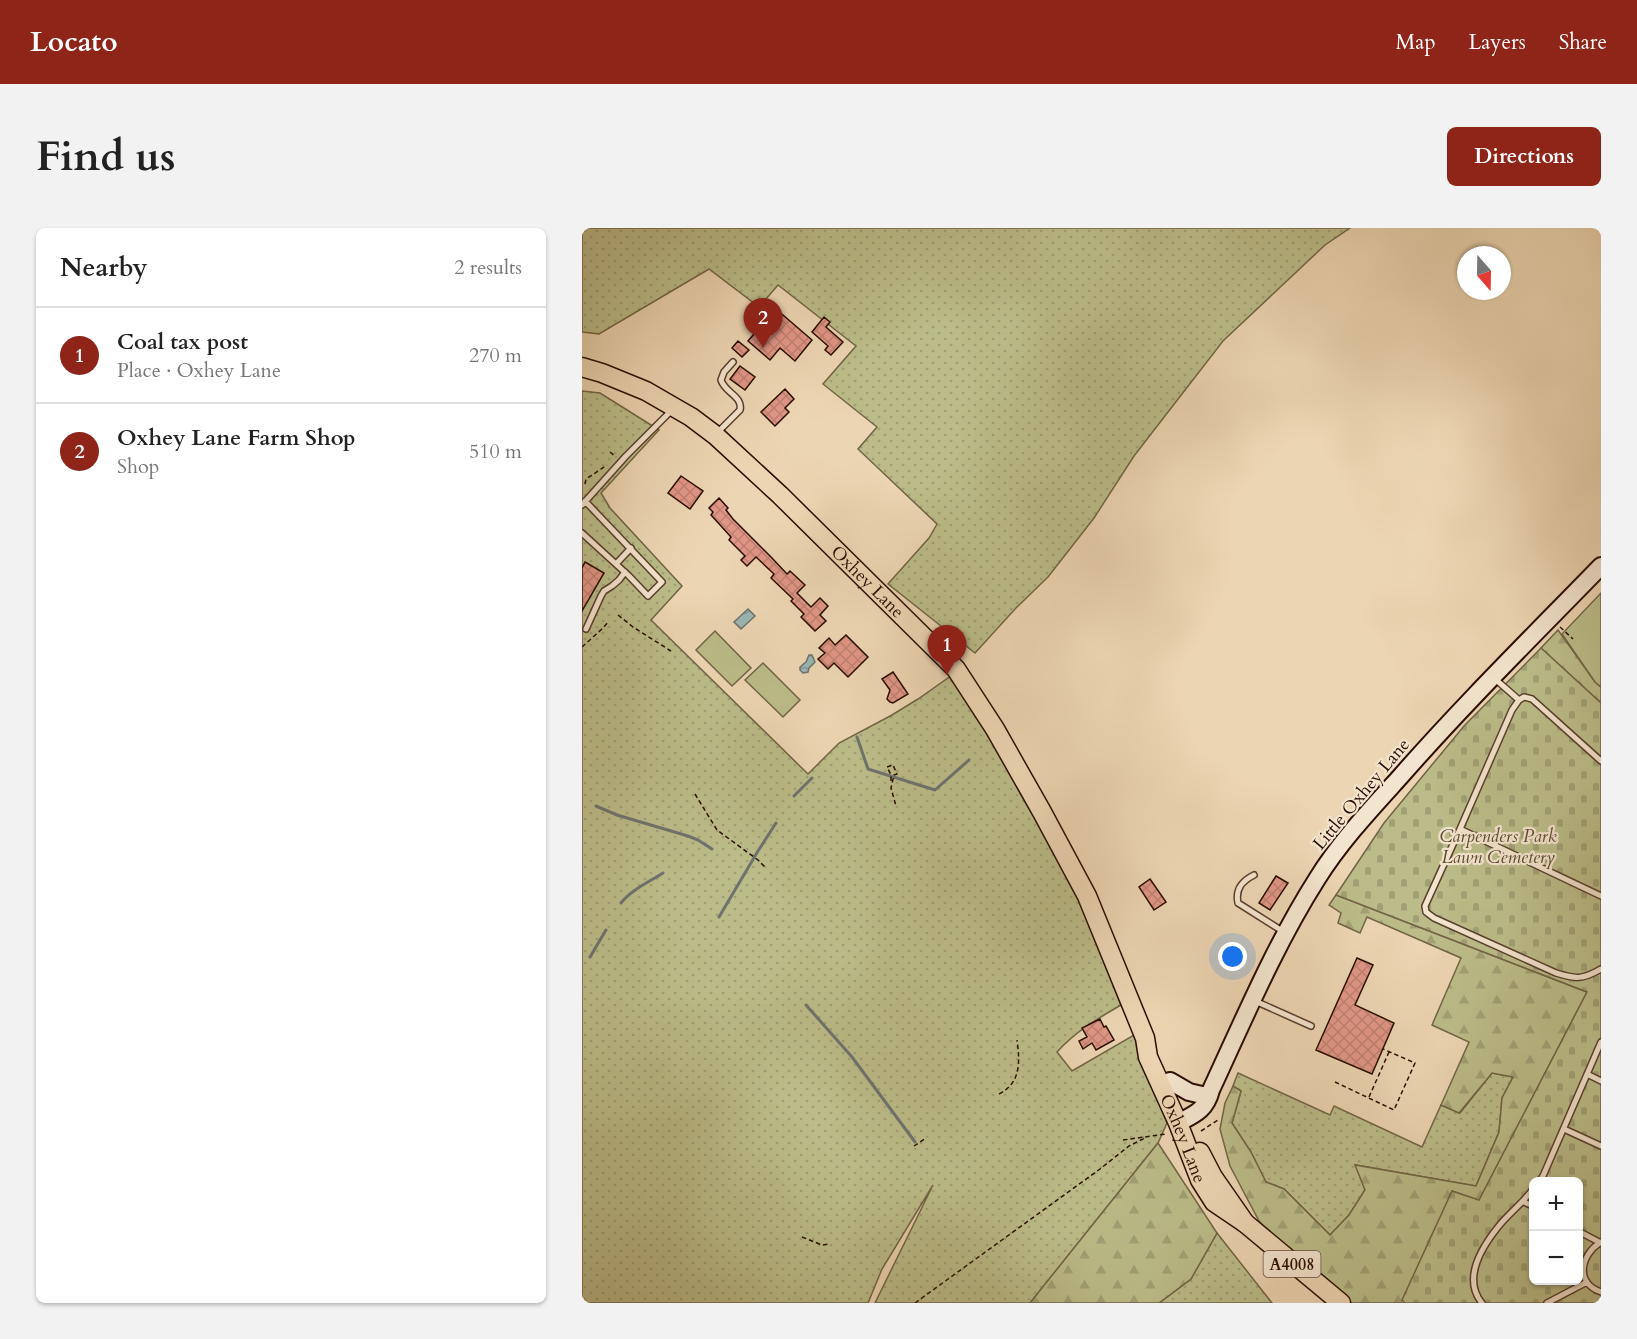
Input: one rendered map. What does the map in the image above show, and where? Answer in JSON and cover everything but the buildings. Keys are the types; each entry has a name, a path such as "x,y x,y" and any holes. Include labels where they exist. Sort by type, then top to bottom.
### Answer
{"main road":[{"name":"Oxhey Lane","path":"582,367 646,391 715,435 780,495 945,657 963,678 995,729 1087,896 1145,1038 1148,1057 1177,1120 1245,1223 1341,1303"},
{"name":"Little Oxhey Lane","path":"1177,1120 1207,1092 1286,933 1317,878 1361,821 1414,761 1492,677 1601,566"},
{"name":"Oxhey Lane","path":"1145,1038 1159,1053 1170,1081 1177,1120"},
{"path":"1170,1081 1189,1092 1207,1092"}],"lane":[{"path":"715,435 740,410 739,400 724,388 721,380 724,372 733,362"},
{"path":"582,533 648,596 662,582 631,548 584,503 674,407"},
{"path":"616,564 631,548"},
{"path":"586,630 604,591 619,580 625,572"},
{"path":"1492,677 1519,700"},
{"path":"1601,761 1532,699 1524,697 1519,700 1512,710 1425,906 1426,912 1434,918 1556,973 1572,978 1588,977 1601,969"},
{"path":"1460,829 1601,896"},
{"path":"1254,875 1241,885 1237,892 1238,903 1286,933"},
{"path":"1253,1000 1311,1026"},
{"path":"1542,1177 1601,1042"},
{"path":"1587,1074 1601,1081"},
{"path":"1564,1129 1601,1146"},
{"path":"1482,1303 1478,1299 1473,1283 1475,1263 1498,1227 1529,1195"},
{"path":"1524,1202 1529,1204"},
{"path":"1583,1234 1601,1243"},
{"path":"1601,1243 1591,1249 1584,1259 1583,1271 1587,1282 1601,1292"},
{"path":"1547,1303 1587,1282"}],"path":[{"path":"610,452 614,454 616,460"},
{"path":"585,484 586,479 608,464"},
{"path":"618,615 642,635 671,651"},
{"path":"582,647 609,621"},
{"path":"1557,625 1573,639"},
{"path":"891,781 887,767 893,765 897,774 894,775 891,788 896,806"},
{"path":"695,794 717,830 766,868"},
{"path":"999,1094 1007,1090 1016,1078 1019,1055 1017,1040"},
{"path":"1335,1082 1394,1110 1415,1063 1383,1049"},
{"path":"1368,1098 1389,1052"},
{"path":"915,1303 1129,1146 1177,1120"},
{"path":"1201,1131 1218,1120"},
{"path":"914,1146 926,1138"},
{"path":"1123,1140 1145,1138"},
{"path":"802,1237 822,1245 830,1244"}],"green space":[{"path":"582,228 1350,228 1325,245 1223,341 1134,456 1094,518 1048,577 975,653 888,584 929,538 937,524 858,449 877,427 823,384 856,346 778,285 759,307 709,269 599,334 582,332"},
{"path":"582,391 600,393 659,430 601,493 610,508 682,586 651,620 808,774 839,743 892,715 955,673 1071,872 1121,1005 1095,1020 1057,1052 1072,1071 1134,1035 1167,1123 1158,1143 1030,1303 875,1303 933,1185 882,1269 868,1303 582,1303"},
{"path":"1601,593 1601,687 1595,682 1562,634"},
{"path":"1558,630 1601,687 1601,703 1541,648"},
{"path":"715,631 751,668 732,686 696,650"},
{"name":"Carpenders Park Lawn Cemetery","path":"1541,648 1601,703 1601,1303 1405,1303 1402,1300 1452,1191 1479,1200 1587,992 1336,895 1384,823 1464,726"},
{"path":"763,663 800,700 783,717 745,680"},
{"path":"1336,895 1587,992 1479,1201 1452,1191 1405,1303 1349,1303 1284,1248 1259,1221 1230,1166 1220,1129 1225,1103 1233,1086 1241,1091 1232,1123 1251,1152 1266,1182 1284,1189 1330,1235 1349,1215 1365,1190 1355,1165 1476,1186 1499,1132 1502,1098 1513,1077 1492,1073 1459,1113 1441,1105 1469,1042 1432,1025 1461,958 1367,917 1360,933 1338,923 1341,913 1329,905"},
{"path":"1238,1073 1330,1115 1334,1106 1422,1147 1441,1105 1460,1113 1492,1073 1513,1077 1502,1098 1499,1132 1476,1186 1356,1165 1365,1190 1349,1215 1330,1235 1284,1189 1266,1182 1251,1152 1232,1123 1241,1091 1233,1086"},
{"path":"1158,1143 1217,1233 1191,1279 1159,1303 1030,1303"},
{"path":"1217,1233 1272,1303 1159,1303 1191,1279"}],"water":[{"path":"748,609 755,616 741,629 734,622"},
{"path":"809,655 812,655 815,662 808,672 803,673 800,667"}],"waterway":[{"path":"857,737 868,769 935,790 969,760"},
{"path":"794,796 812,778"},
{"path":"596,806 617,815 688,836 712,849"},
{"path":"719,917 776,823"},
{"path":"621,903 635,890 663,873"},
{"path":"590,957 606,930"},
{"path":"806,1005 852,1057 915,1142"}],"place":[{"name":"Oxhey Lane Farm Shop","path":"763,348"},
{"name":"Coal tax post","path":"947,675"}]}
